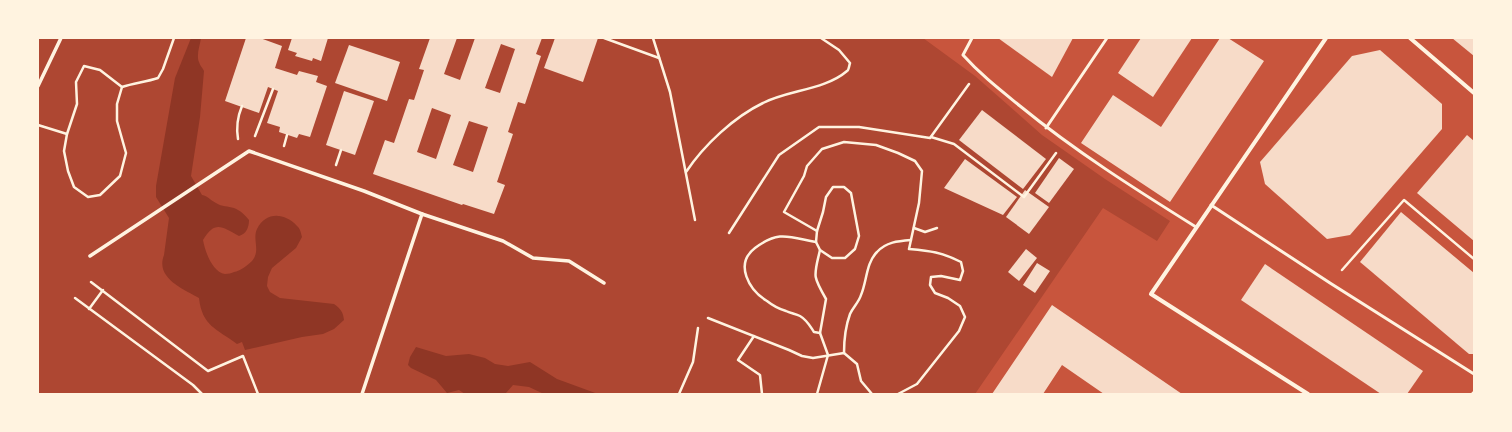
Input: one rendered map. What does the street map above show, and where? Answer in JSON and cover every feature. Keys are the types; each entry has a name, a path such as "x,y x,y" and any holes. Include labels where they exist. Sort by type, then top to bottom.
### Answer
{"street":[{"path":"38,86 61,38"},
{"path":"1308,394 1151,294 1326,38"},
{"path":"1410,38 1474,93"},
{"path":"90,256 249,151 351,186 422,214 503,241 533,258 569,261 604,283"},
{"path":"362,394 422,214"}],"lane":[{"path":"972,38 963,55 978,72 1046,128 1121,180 1196,227"},
{"path":"1046,128 1106,38"},
{"path":"1211,205 1330,283 1474,374"}],"path":[{"path":"122,87 133,83 147,82 158,78 163,69 174,38"},
{"path":"604,38 659,58"},
{"path":"653,38 670,92 695,220"},
{"path":"686,172 702,149 737,119 764,102 830,81 848,71 850,63 839,50 821,38"},
{"path":"84,66 100,70 122,87 117,104 117,121 126,152 120,176 100,195 88,197 74,187 68,171 64,151 67,134 77,104 76,82 84,66"},
{"path":"932,138 978,72"},
{"path":"242,106 238,115 236,126 238,139 249,151 273,89"},
{"path":"38,125 67,134"},
{"path":"729,233 779,154 819,127 858,127 932,138 954,144 1024,197 1057,151 1052,146 1059,136"},
{"path":"817,231 784,212 804,176 807,166 822,149 844,142 876,145 915,161 922,171 919,203 909,249 936,251 961,262 963,271 960,280 941,276 931,277 930,285 935,294 948,298 960,306 965,317 959,331 917,384 898,394"},
{"path":"833,187 844,187 851,193 859,236 855,248 845,258 832,258 820,250 816,242 817,231 826,197 833,187"},
{"path":"1330,283 1404,200 1474,259"},
{"path":"914,228 926,232 937,228"},
{"path":"816,242 796,237 781,236 766,240 752,250 744,265 745,277 765,301 785,311 800,316 807,321 814,332 820,333"},
{"path":"844,353 844,339 850,314 861,296 870,262 876,253 883,247 893,242 911,240"},
{"path":"817,394 828,355 820,333 826,299 814,274 820,250"},
{"path":"91,282 208,371 243,356 258,394"},
{"path":"89,308 102,290"},
{"path":"75,298 193,385 202,394"},
{"path":"708,318 802,356 813,358 844,353 857,364 861,381 872,394"},
{"path":"679,394 693,362 698,328"},
{"path":"754,336 738,360 760,375 762,394"}],"shaded area":[{"path":"38,38 923,38 975,76 1042,135 1105,179 1170,221 1157,241 1103,208 975,394 38,394"},
{"path":"191,38 201,38 198,50 198,59 204,71 200,117 191,176 202,195 218,204 236,209 243,213 249,220 247,230 244,234 239,236 219,227 211,230 203,240 205,250 216,269 225,274 231,273 250,263 255,257 255,237 257,229 265,219 276,216 287,218 298,227 302,237 296,248 272,268 268,277 267,286 270,292 280,298 334,304 341,311 344,320 334,329 323,334 302,337 245,350 242,342 237,344 212,326 203,315 199,298 172,282 163,270 162,263 169,218 156,197 156,186 175,78"},
{"path":"416,347 446,356 469,354 485,358 495,364 508,366 530,362 557,379 598,394 544,394 529,387 513,385 505,394 465,394 459,390 447,393 436,380 411,368 408,365 410,357"}],"building":[{"path":"246,38 260,38 282,46 275,68 297,75 299,71 318,76 316,82 327,86 310,137 299,134 297,138 279,132 280,127 267,123 278,91 268,87 259,113 225,101"},
{"path":"292,38 328,38 321,61 313,58 312,61 295,56 297,53 288,50"},
{"path":"430,38 457,38 444,74 460,80 475,38 542,38 536,54 541,56 525,104 518,102 508,132 513,134 497,182 505,185 494,214 463,204 462,205 373,174 385,140 394,143 409,99 414,100 424,70 419,69","holes":["501,44 515,49 500,93 485,88","432,108 451,115 436,159 417,152","469,121 488,127 473,172 453,165"]},
{"path":"555,38 598,38 583,82 544,68"},
{"path":"998,38 1073,38 1052,77"},
{"path":"1141,38 1192,38 1153,97 1118,73"},
{"path":"1220,38 1228,38 1264,61 1170,202 1081,143 1113,95 1161,127"},
{"path":"1452,38 1474,38 1474,56"},
{"path":"349,45 400,62 387,101 335,83"},
{"path":"1380,50 1442,104 1442,129 1350,235 1327,239 1265,184 1260,162 1352,56"},
{"path":"344,91 374,101 355,155 326,145"},
{"path":"982,110 1046,159 1023,189 959,140"},
{"path":"1467,135 1474,141 1474,241 1417,193"},
{"path":"1059,158 1074,169 1049,203 1035,193"},
{"path":"965,159 1017,197 1003,215 944,188"},
{"path":"1025,190 1049,207 1029,234 1006,217"},
{"path":"1401,212 1474,273 1474,354 1469,354 1360,262"},
{"path":"1026,249 1037,258 1019,281 1008,272"},
{"path":"1037,263 1050,271 1035,293 1023,285"},
{"path":"1265,264 1423,371 1407,394 1381,394 1241,300"},
{"path":"1052,305 1182,394 1104,394 1062,365 1043,394 992,394"}]}
